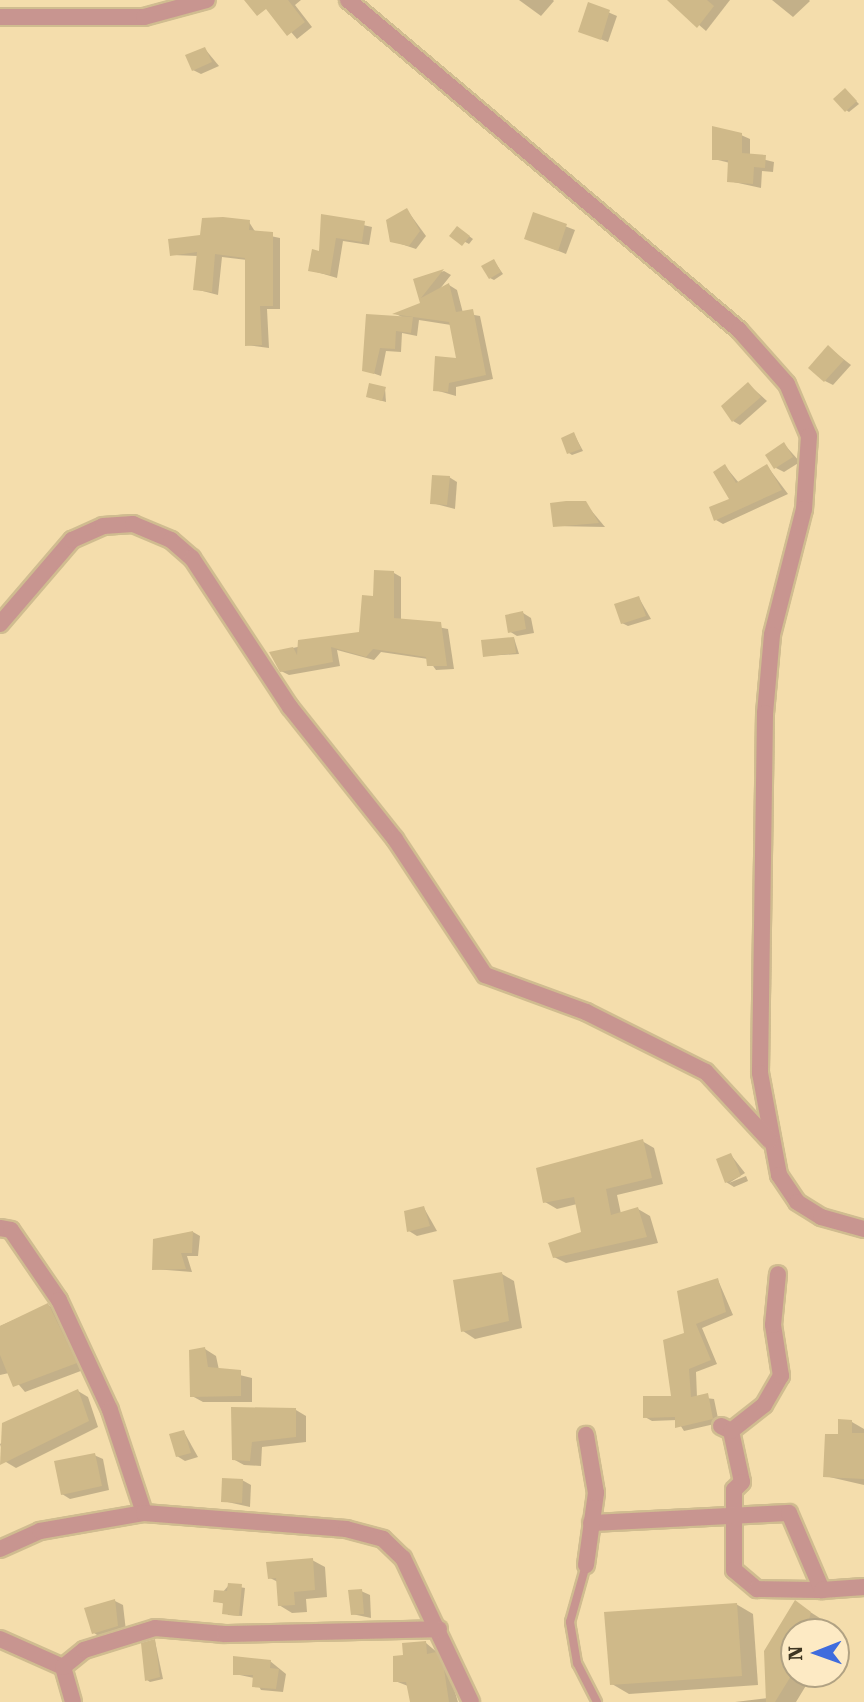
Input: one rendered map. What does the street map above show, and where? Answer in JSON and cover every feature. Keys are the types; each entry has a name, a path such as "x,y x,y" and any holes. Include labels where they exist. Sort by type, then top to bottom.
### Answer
{"street":[{"path":"0,17 144,16 207,0"},
{"path":"348,0 579,201 740,330 787,384 809,436 804,509 772,635 765,713 760,1073 779,1175 797,1202 864,1229"},
{"path":"0,624 72,540 103,526 133,524 171,540 192,558 290,707 395,839 485,975 586,1013 706,1072 771,1142"},
{"path":"0,1228 11,1230 59,1300 110,1410 144,1513"},
{"path":"778,1274 773,1325 781,1376 764,1405 726,1428 742,1482 734,1490 738,1511 731,1539 733,1570 757,1589 822,1590 864,1587"},
{"path":"586,1435 596,1493 586,1565"},
{"path":"591,1523 663,1524 738,1511 789,1513 822,1590"},
{"path":"0,1549 40,1531 144,1513 346,1529 383,1539 402,1558 439,1629 471,1702"},
{"path":"63,1667 84,1650 155,1628 225,1634 439,1629"},
{"path":"0,1639 63,1667"},
{"path":"63,1667 73,1702"}],"lane":[{"path":"586,1565 570,1622 578,1663 597,1702"}],"building":[{"path":"244,0 288,0 305,22 287,36 266,9 257,16"},
{"path":"667,0 707,0 714,6 697,28"},
{"path":"588,2 610,10 601,40 578,32"},
{"path":"205,47 212,62 192,71 185,55"},
{"path":"845,88 857,101 845,112 833,99"},
{"path":"712,126 742,133 742,153 766,155 765,168 754,167 753,184 727,182 728,160 712,160"},
{"path":"407,208 420,231 409,246 390,242 386,220"},
{"path":"533,212 567,224 558,251 524,239"},
{"path":"321,214 365,221 362,242 336,238 330,275 308,271 312,249 319,251"},
{"path":"202,218 250,220 249,230 273,232 273,306 260,306 262,345 245,346 245,258 215,254 212,292 193,290 197,252 170,256 168,239 200,235"},
{"path":"457,226 470,236 462,246 449,236"},
{"path":"494,259 501,272 489,279 481,266"},
{"path":"444,269 421,298 449,283 456,312 473,309 486,375 449,383 448,392 433,391 435,356 456,358 449,322 392,314 420,303 413,279"},
{"path":"366,314 413,317 411,333 396,331 395,349 380,348 374,374 362,371"},
{"path":"828,345 844,360 824,382 808,368"},
{"path":"748,382 761,397 732,422 721,406"},
{"path":"369,383 386,387 382,401 366,397"},
{"path":"574,432 581,449 567,454 561,438"},
{"path":"784,442 793,457 774,469 765,455"},
{"path":"725,464 736,483 767,464 782,490 714,521 709,507 729,499 713,472"},
{"path":"432,475 450,476 447,505 430,504"},
{"path":"586,501 599,523 553,527 550,503"},
{"path":"374,570 394,571 394,618 441,622 447,666 427,666 426,657 373,649 366,657 331,647 333,662 280,672 269,652 293,647 297,655 298,640 359,632 362,595 373,596"},
{"path":"639,596 646,616 621,624 614,604"},
{"path":"523,611 526,629 508,633 505,615"},
{"path":"514,637 516,653 483,657 481,640"},
{"path":"643,1139 652,1178 606,1189 611,1215 638,1207 647,1237 553,1258 548,1243 581,1232 574,1197 543,1203 536,1168"},
{"path":"731,1153 741,1176 725,1183 716,1159"},
{"path":"424,1206 430,1226 407,1232 404,1211"},
{"path":"193,1231 192,1253 181,1253 186,1269 152,1270 153,1239"},
{"path":"502,1272 509,1321 461,1332 453,1280"},
{"path":"718,1278 726,1312 696,1324 711,1360 689,1369 691,1397 708,1393 713,1419 675,1428 675,1417 643,1418 643,1396 671,1396 663,1340 684,1333 677,1291"},
{"path":"48,1303 77,1363 13,1387 0,1355 0,1326"},
{"path":"205,1347 208,1367 241,1370 241,1396 190,1397 189,1350"},
{"path":"78,1389 89,1421 0,1465 2,1423"},
{"path":"231,1407 296,1408 296,1437 252,1442 250,1461 232,1460"},
{"path":"838,1419 852,1420 852,1433 864,1433 864,1479 823,1477 825,1434 838,1434"},
{"path":"184,1430 191,1453 176,1457 169,1434"},
{"path":"95,1453 102,1486 61,1495 54,1461"},
{"path":"222,1478 243,1479 242,1503 221,1502"},
{"path":"313,1558 315,1590 294,1592 295,1605 278,1606 276,1578 268,1579 266,1562"},
{"path":"228,1583 242,1584 239,1616 222,1614 223,1603 213,1602 214,1590 227,1591"},
{"path":"362,1589 364,1614 351,1615 348,1590"},
{"path":"115,1599 118,1626 92,1634 84,1608"},
{"path":"795,1600 811,1612 810,1618 784,1618"},
{"path":"737,1603 742,1676 610,1685 604,1612"},
{"path":"780,1625 780,1688 784,1688 775,1702 766,1702 764,1651"},
{"path":"155,1639 160,1677 145,1681 141,1643"},
{"path":"426,1641 427,1654 436,1652 444,1669 449,1702 410,1702 406,1682 393,1682 393,1656 403,1655 402,1643"},
{"path":"233,1656 271,1660 270,1668 279,1669 276,1689 252,1687 253,1675 233,1675"}]}
